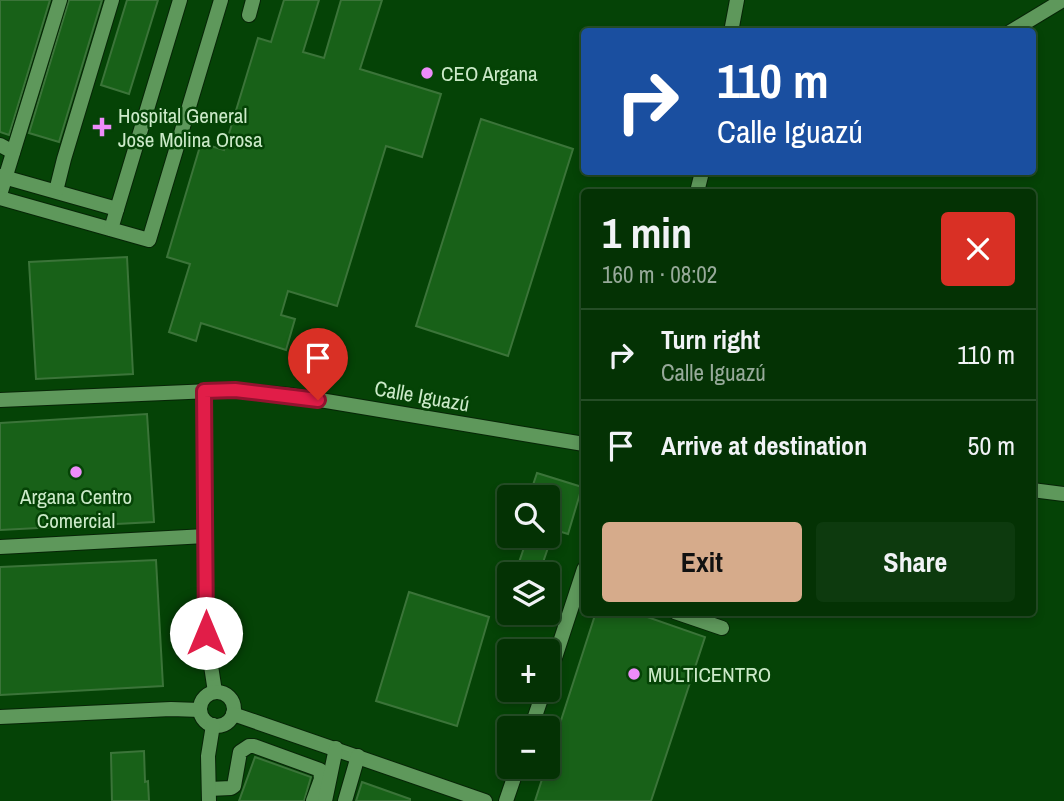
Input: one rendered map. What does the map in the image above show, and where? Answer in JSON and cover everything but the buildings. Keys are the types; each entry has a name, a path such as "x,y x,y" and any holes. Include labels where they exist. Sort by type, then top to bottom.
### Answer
{"street":[{"path":"60,0 6,149 0,197 149,240 221,0"},
{"path":"56,191 112,0"},
{"path":"111,229 180,0"},
{"path":"249,15 253,0"},
{"path":"732,28 737,0"},
{"path":"1017,28 1063,0"},
{"path":"3,176 117,209"},
{"name":"Calle Iguazú","path":"0,400 235,390 290,395 581,444"},
{"path":"204,391 206,633 215,692"},
{"path":"1036,490 1064,494"},
{"path":"0,547 206,536"},
{"path":"560,644 581,584"},
{"path":"687,616 722,628"},
{"path":"215,692 228,696 232,701 233,713 226,723 213,725 207,722 200,710 204,698 215,692"},
{"path":"0,717 200,710"},
{"path":"233,713 485,801"},
{"path":"213,725 208,756 209,795 234,786 240,752 248,746 254,746 320,770 321,779 313,801"},
{"path":"325,801 336,748"},
{"path":"345,801 358,755"},
{"path":"506,801 514,779"}],"place":[{"name":"CEO Argana","path":"427,73"},
{"name":"Hospital General Jose Molina Orosa","path":"102,127"},
{"name":"Argana Centro Comercial","path":"76,472"},
{"name":"MULTICENTRO","path":"634,674"}],"route":[{"path":"206,633 204,391 235,390 318,400"}]}
